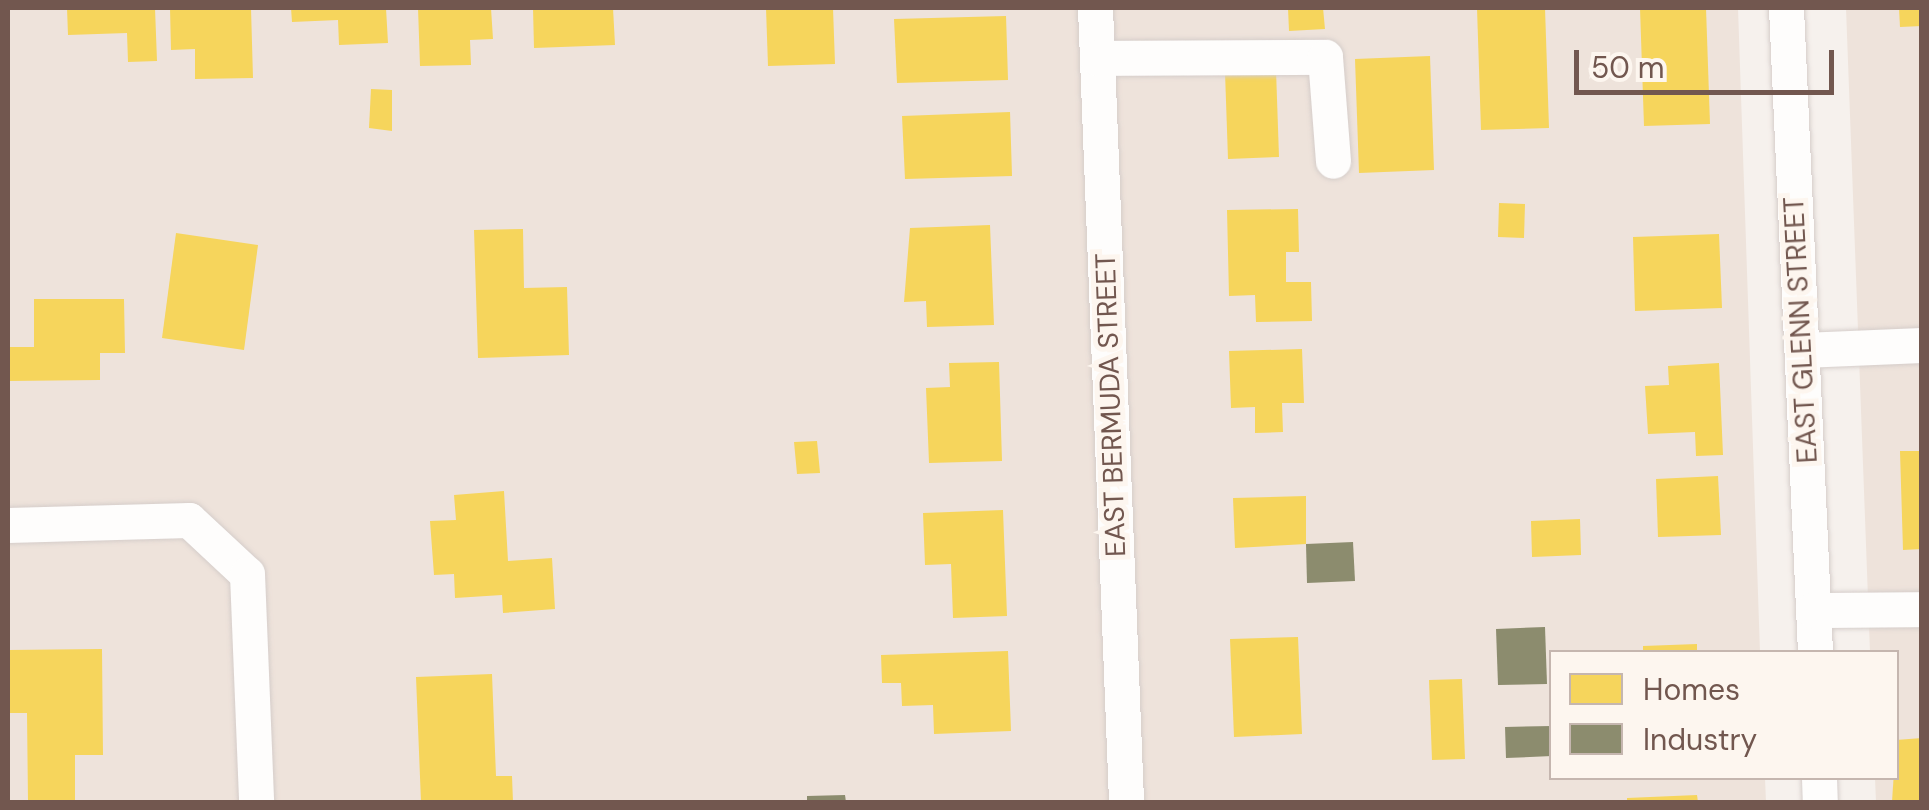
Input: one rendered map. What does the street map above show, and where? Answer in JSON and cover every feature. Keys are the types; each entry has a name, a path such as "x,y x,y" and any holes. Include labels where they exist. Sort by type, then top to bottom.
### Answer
{"street":[{"name":"EAST BERMUDA STREET","path":"1095,8 1126,802"},
{"name":"EAST GLENN STREET","path":"1786,8 1815,650"},
{"path":"1098,58 1325,57 1333,160"},
{"path":"1802,350 1922,345"},
{"path":"8,525 189,520 247,574 256,802"},
{"path":"1813,610 1922,609"}],"shaded area":[{"path":"8,8 1738,8 1760,650 1549,650 1549,780 1765,780 1766,802 8,802"},
{"path":"1846,8 1921,8 1921,802 1876,802 1875,780 1899,780 1899,650 1870,650"}],"building: Homes":[{"path":"67,8 155,8 157,61 128,62 127,33 68,35"},
{"path":"170,8 251,8 253,78 195,79 195,49 171,50"},
{"path":"291,8 386,8 388,43 339,45 338,20 292,22"},
{"path":"418,8 491,8 493,39 470,40 471,65 420,66"},
{"path":"533,8 613,8 615,45 534,48"},
{"path":"766,8 833,8 835,64 768,66"},
{"path":"1288,8 1323,8 1325,29 1289,31"},
{"path":"1477,8 1545,8 1549,128 1481,130"},
{"path":"1640,8 1706,8 1710,124 1644,126"},
{"path":"1899,8 1922,8 1922,26 1900,27"},
{"path":"1006,16 1008,80 897,83 894,19"},
{"path":"1430,56 1434,170 1359,173 1355,59"},
{"path":"1276,70 1279,157 1228,159 1225,72"},
{"path":"371,89 392,90 392,131 369,128"},
{"path":"1010,112 1012,176 905,179 902,116"},
{"path":"1499,203 1525,204 1524,238 1498,237"},
{"path":"1298,209 1299,252 1286,252 1286,282 1311,282 1312,321 1256,322 1255,295 1229,296 1227,210"},
{"path":"990,225 994,325 927,327 926,301 904,302 910,228"},
{"path":"523,229 524,288 567,287 569,355 478,358 474,230"},
{"path":"176,233 258,245 244,350 162,338"},
{"path":"1719,234 1722,308 1635,311 1633,237"},
{"path":"34,299 124,299 125,353 100,353 100,380 8,381 8,347 34,347"},
{"path":"1302,349 1304,403 1282,403 1283,432 1255,433 1255,407 1231,408 1229,351"},
{"path":"999,362 1002,461 929,463 926,388 950,387 949,363"},
{"path":"1719,363 1723,455 1696,456 1695,432 1648,434 1645,386 1669,385 1668,366"},
{"path":"817,441 820,473 797,474 794,442"},
{"path":"1900,451 1922,451 1922,549 1903,550"},
{"path":"1718,476 1721,535 1658,537 1656,479"},
{"path":"504,491 508,561 552,558 555,609 503,613 502,595 455,598 454,574 434,575 430,521 456,520 454,495"},
{"path":"1306,496 1306,544 1235,548 1233,498"},
{"path":"1003,510 1007,616 953,618 951,564 925,565 923,513"},
{"path":"1580,519 1581,555 1532,557 1531,521"},
{"path":"1298,637 1302,734 1234,737 1230,639"},
{"path":"1697,644 1697,650 1643,650 1643,646"},
{"path":"102,649 103,755 75,755 75,802 28,802 27,713 8,713 8,650"},
{"path":"1008,651 1011,731 934,734 933,705 902,706 901,683 882,683 881,655"},
{"path":"492,674 496,776 512,776 513,802 421,802 416,677"},
{"path":"1462,679 1465,759 1432,760 1429,680"},
{"path":"1922,738 1922,802 1892,802 1893,780 1899,780 1899,740"},
{"path":"1697,795 1698,802 1627,802 1627,798"}],"building: Industry":[{"path":"1353,542 1355,581 1307,583 1306,544"},
{"path":"1545,627 1547,684 1498,685 1496,629"},
{"path":"1549,726 1549,756 1506,758 1505,727"},
{"path":"845,795 846,802 807,802 807,796"}]}
